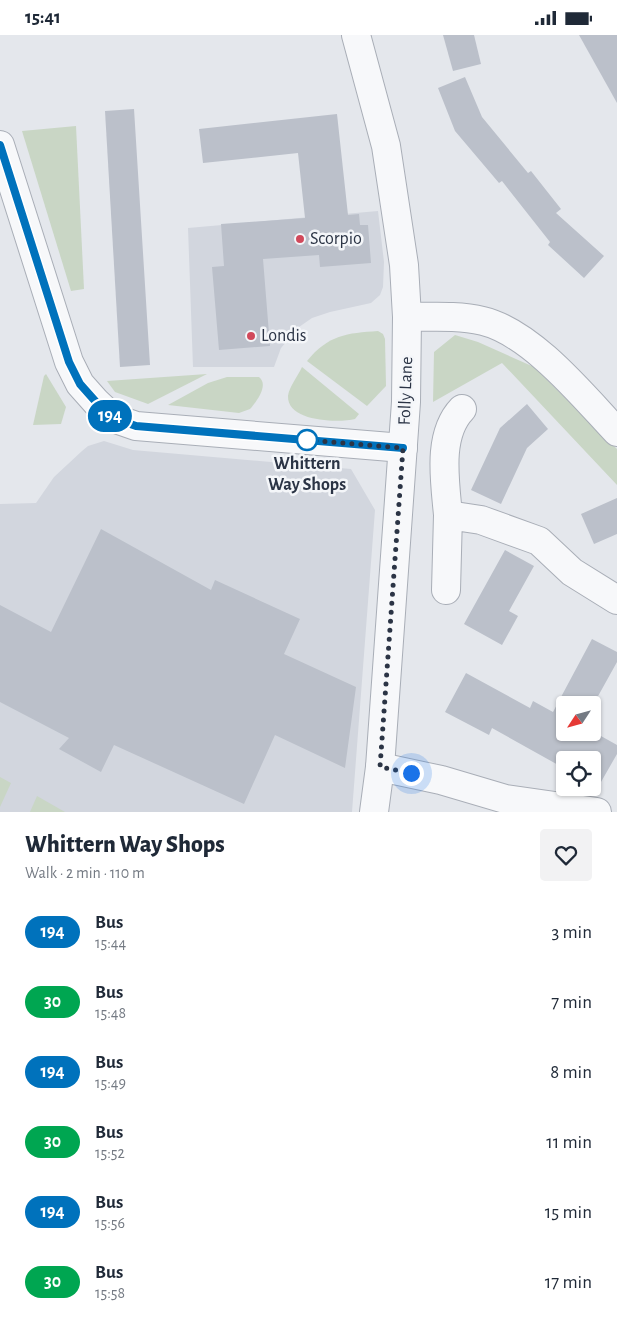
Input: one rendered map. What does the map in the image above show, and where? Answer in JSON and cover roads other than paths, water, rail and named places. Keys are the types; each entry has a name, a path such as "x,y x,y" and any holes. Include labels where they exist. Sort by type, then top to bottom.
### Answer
{"street":[{"name":"Folly Lane","path":"356,35 386,146 404,265 407,317 408,362 403,448 380,767 374,812"},
{"path":"0,145 69,362 80,384 113,418 136,426 403,448"},
{"path":"407,317 460,317 484,321 508,331 547,360 617,432"},
{"path":"446,590 448,515 444,461 452,419 462,409"},
{"path":"448,515 481,521 539,541 572,572 612,589"},
{"path":"380,767 441,780 505,799 579,811"}],"place":[{"name":"Scorpio","path":"300,239"},
{"name":"Londis","path":"251,336"},
{"name":"Whittern Way Shops","path":"307,440"}]}
